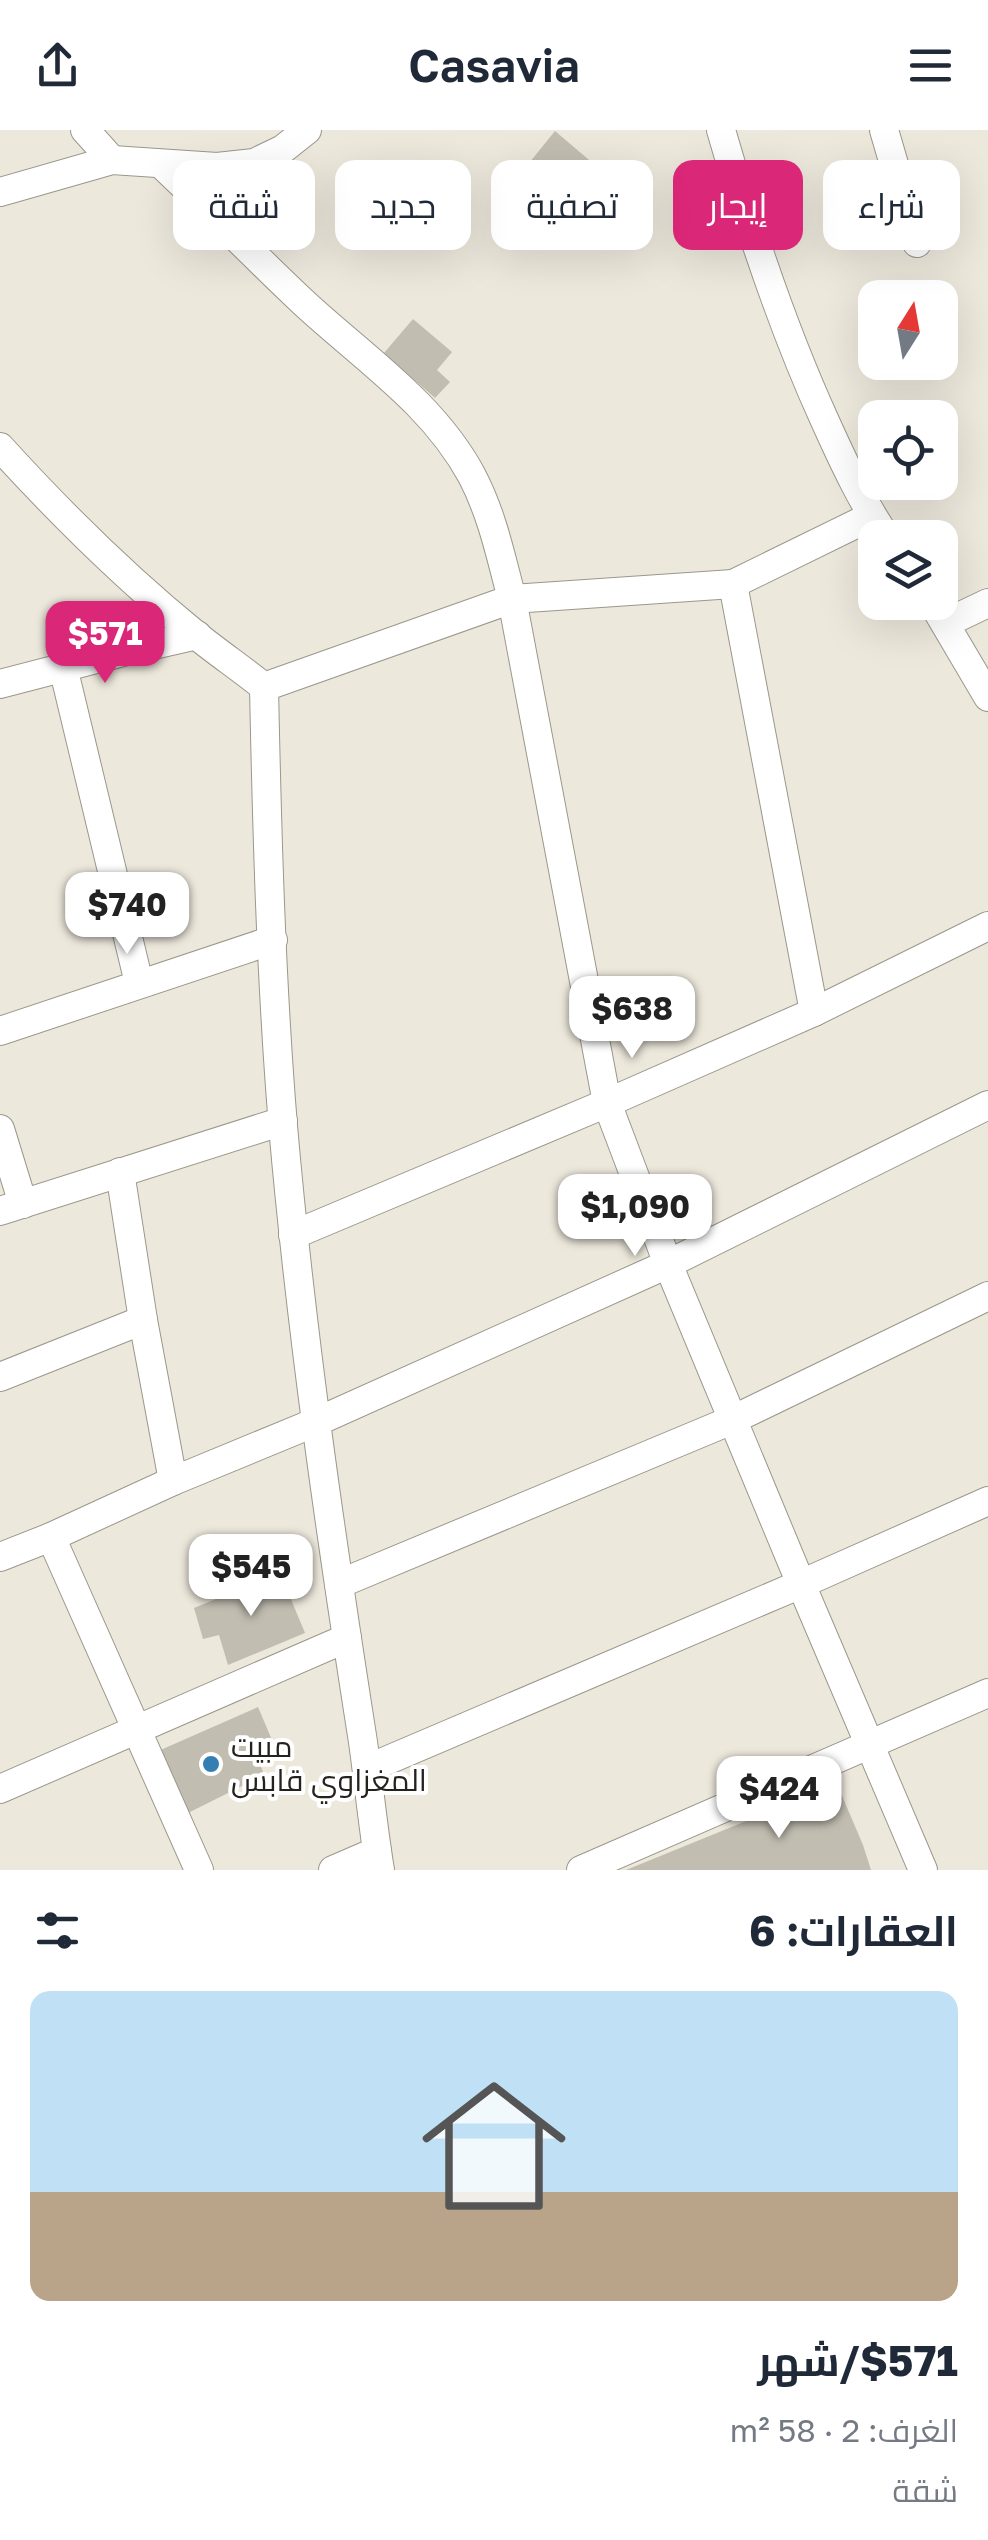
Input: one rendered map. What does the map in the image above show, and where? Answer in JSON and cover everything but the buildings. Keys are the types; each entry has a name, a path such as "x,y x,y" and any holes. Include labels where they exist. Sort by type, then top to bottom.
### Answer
{"street":[{"path":"85,130 112,160"},
{"path":"0,192 112,160 217,167 254,163 283,150 307,130"},
{"path":"721,130 750,232 796,358 877,520"},
{"path":"884,130 893,160"},
{"path":"162,164 304,303 411,396 446,436 472,476 492,521 512,598 606,1103 732,1420 923,1870"},
{"path":"0,448 50,502 197,635 264,686"},
{"path":"264,686 512,598 733,584 858,536"},
{"path":"733,584 814,1012"},
{"path":"958,609 988,603"},
{"path":"943,620 988,697"},
{"path":"0,684 197,635"},
{"path":"64,667 139,983"},
{"path":"264,686 266,814 283,1121 294,1235 316,1422 379,1861 333,1870"},
{"path":"294,1235 814,1012 988,926"},
{"path":"1,1025 273,940"},
{"path":"0,1556 51,1538 668,1264 988,1105"},
{"path":"0,1129 11,1208 283,1121"},
{"path":"120,1172 173,1481"},
{"path":"339,1584 732,1420 988,1296"},
{"path":"0,1377 143,1320"},
{"path":"367,1769 988,1502"},
{"path":"51,1538 199,1870"},
{"path":"0,1789 347,1638"},
{"path":"581,1870 988,1693"}],"place":[{"name":"مبيت المغزاوي قابس","path":"211,1764"}]}
